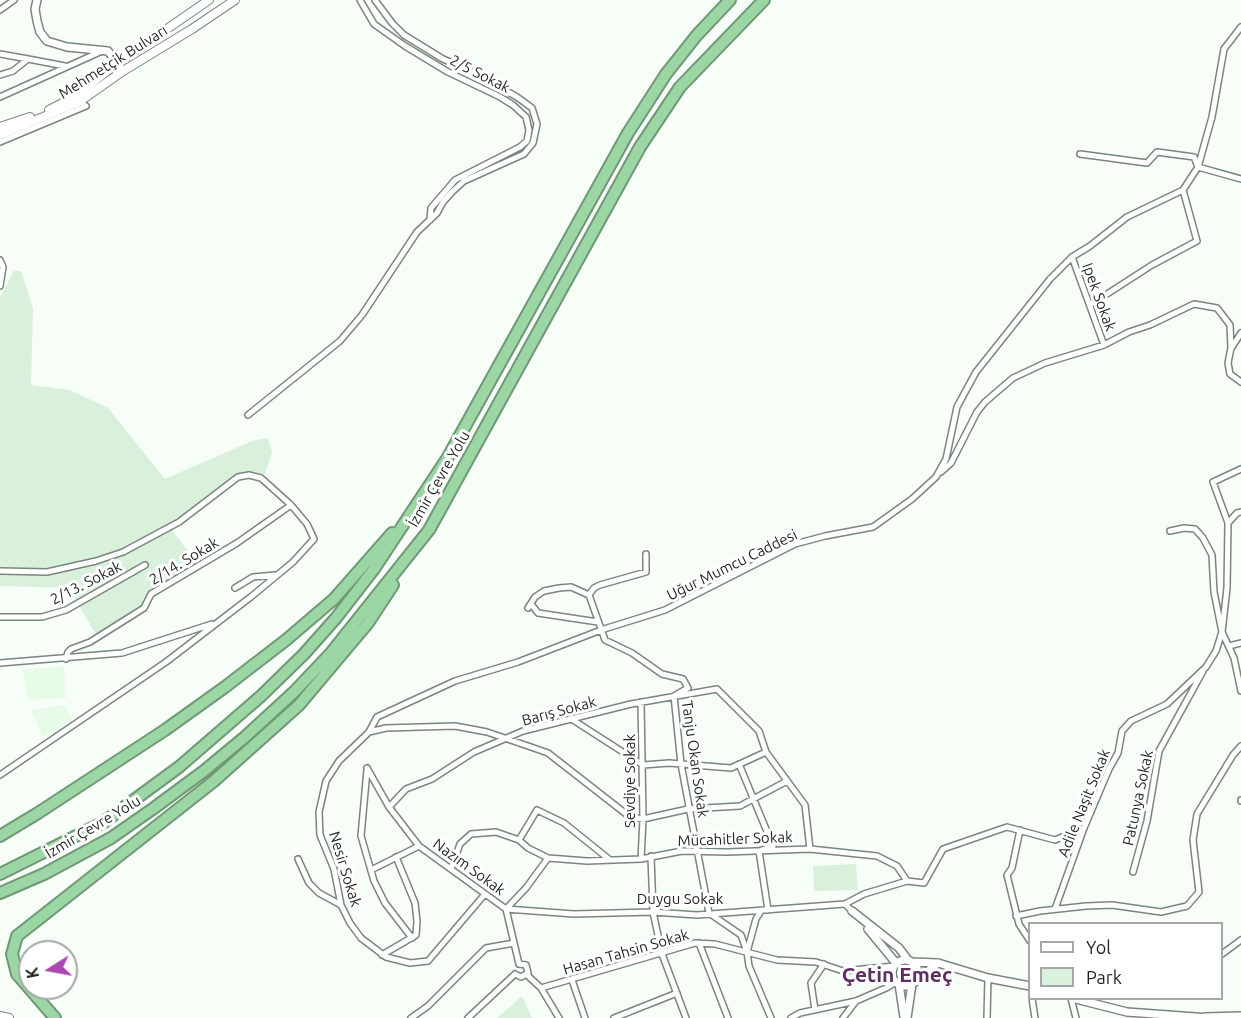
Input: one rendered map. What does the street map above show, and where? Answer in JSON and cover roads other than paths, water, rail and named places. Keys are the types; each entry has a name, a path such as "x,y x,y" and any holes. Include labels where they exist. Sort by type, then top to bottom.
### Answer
{"highway":[{"name":"İzmir Çevre Yolu","path":"0,874 104,822 179,767 261,696 304,654 336,618 374,569 448,457 628,133 678,58 730,0"},
{"name":"İzmir Çevre Yolu","path":"1,893 44,874 111,838 204,771 294,692 330,654 429,530 640,147 681,87 764,0"},
{"path":"0,836 165,730 286,640 334,599 412,510"},
{"path":"55,1018 17,974 12,954 17,936 214,781 299,705 368,623 429,530"}],"main road":[{"name":"Mehmetçik Bulvarı","path":"0,127 78,99 117,64 209,0"},
{"name":"Mehmetçik Bulvarı","path":"0,135 78,99 235,0"},
{"path":"0,1016 8,1018"}],"street":[{"path":"0,10 14,0"},
{"path":"37,0 35,9 37,21 40,32 47,41 67,47 108,51 123,71"},
{"name":"2/5 Sokak","path":"360,0 374,24 405,46 448,72 500,97 526,117 529,130 527,141 520,147 455,180 431,208 430,220"},
{"name":"2/5 Sokak","path":"248,415 340,341 362,315 417,232 430,220 452,192 464,181 524,154 530,149 536,133 536,117 532,108 518,97 471,70 443,59 404,35 375,0"},
{"path":"1090,305 1152,265 1197,241 1183,190 1198,167 1212,117 1224,49 1241,27"},
{"path":"0,97 102,51"},
{"path":"0,54 67,66"},
{"path":"0,75 13,71 28,59"},
{"path":"0,142 86,106 78,99"},
{"path":"1080,154 1147,163 1157,152 1194,157 1198,167"},
{"path":"1198,167 1241,179"},
{"name":"Uğur Mumcu Caddesi","path":"369,732 377,717 444,686 518,662 601,630 665,610 795,544 825,536 873,528 912,499 936,477 946,459 957,407 976,372 1050,279 1072,257 1090,246 1126,217 1183,190"},
{"name":"Ipek Sokak","path":"1072,257 1104,345"},
{"path":"0,260 3,267 0,286"},
{"path":"936,477 951,463 967,429 985,402 1013,378 1045,363 1104,345 1194,304 1217,308 1230,325 1232,348"},
{"path":"1241,333 1232,348 1228,363 1230,374 1241,381"},
{"path":"1232,348 1241,343"},
{"path":"1241,469 1212,482 1228,523 1237,513 1241,512"},
{"path":"0,571 47,572 96,561 123,552 179,522 238,477 249,475 261,478 291,505 307,524 314,539 293,562 166,662 0,775"},
{"name":"2/14. Sokak","path":"66,659 71,649 90,642 144,608 151,594 237,543 291,505"},
{"name":"Adile Naşit Sokak","path":"1055,909 1084,828 1118,753 1122,731 1131,721 1167,704 1206,667 1216,651 1222,632 1227,588 1228,523"},
{"path":"1170,531 1184,528 1195,530 1203,538 1212,555 1214,592 1222,632 1234,658 1241,691"},
{"path":"589,595 594,588 600,585 646,572 646,554"},
{"name":"2/13. Sokak","path":"0,617 42,617 66,610 145,565"},
{"path":"235,588 253,577 277,575"},
{"path":"598,622 538,613 529,606 535,597 544,591 571,587 589,595 601,630"},
{"path":"0,663 66,659 131,651 217,623"},
{"name":"Tanju Okan Sokak","path":"601,630 605,640 632,653 662,674 683,679 688,688 674,696 688,809 709,913"},
{"path":"1229,646 1241,643"},
{"name":"Patunya Sokak","path":"1133,872 1147,821 1159,751 1206,667"},
{"name":"Barış Sokak","path":"389,807 406,789 432,779 474,752 507,740 523,731 641,702 717,689 759,731 766,752"},
{"name":"Sevdiye Sokak","path":"641,702 644,819 641,859"},
{"path":"573,720 643,765 681,764 731,768 766,752 804,805 810,849"},
{"path":"369,732 386,728 455,726 487,732 548,753 630,817 644,819 688,809 740,806 787,781"},
{"name":"Nesir Sokak","path":"369,732 339,760 326,781 319,812 320,835 334,869 341,905 361,938 382,955 410,963 428,961 485,894"},
{"path":"1016,916 1055,909 1112,905 1161,912 1187,906 1199,892 1193,840 1197,814 1233,755 1241,746"},
{"path":"739,764 773,846 759,851 764,911 756,919 747,952"},
{"name":"Nazım Sokak","path":"371,870 361,836 367,768 389,807 419,846 506,909 519,964"},
{"path":"519,840 537,810 564,823 610,860"},
{"path":"895,964 845,904 864,894 907,881 924,883 943,849 1007,827 1055,840 1084,828"},
{"path":"1020,830 1012,868 1007,875 1016,916 1028,939"},
{"path":"451,869 460,844 471,834 496,831 519,840 528,848 548,858 526,888 506,909"},
{"path":"412,938 385,903 371,870 419,846"},
{"name":"Mücahitler Sokak","path":"548,858 587,861 641,859 682,851 810,849 877,856 897,866 907,881"},
{"path":"651,856 653,912 662,954 686,1018"},
{"path":"382,955 416,935 415,903 396,857"},
{"path":"298,859 309,883 319,893 341,905"},
{"name":"Duygu Sokak","path":"506,909 574,914 653,912 697,915 845,904"},
{"path":"852,911 899,948 917,969 918,973 912,984 906,1018"},
{"path":"709,913 741,935 749,966 771,1018"},
{"path":"1223,953 1241,940"},
{"path":"411,1018 428,1006 486,948 514,943"},
{"path":"699,943 728,1018"},
{"name":"Hasan Tahsin Sokak","path":"542,988 699,943 715,944 777,960 816,962 843,971 895,964"},
{"path":"895,964 910,961 938,963 988,978 1028,986"},
{"path":"791,1018 800,1013 856,1000 897,983 908,986 938,963"},
{"path":"468,1018 515,974 515,967 519,964 527,967 527,975 542,988 558,1018"},
{"path":"816,1010 811,983 824,964"},
{"path":"895,964 892,974 897,983 906,1018"},
{"path":"515,974 521,977 527,975"},
{"path":"980,1018 987,1016 988,978"},
{"path":"572,980 585,1018"},
{"path":"614,1018 677,993"},
{"path":"843,1018 856,1000"},
{"path":"1032,1000 1035,1018"},
{"path":"1072,1000 1076,1018"},
{"path":"1076,1000 1128,1015 1209,1018"},
{"path":"1202,1018 1241,1016"}],"district":[{"name":"Çetin Emeç","path":"897,975"}]}
